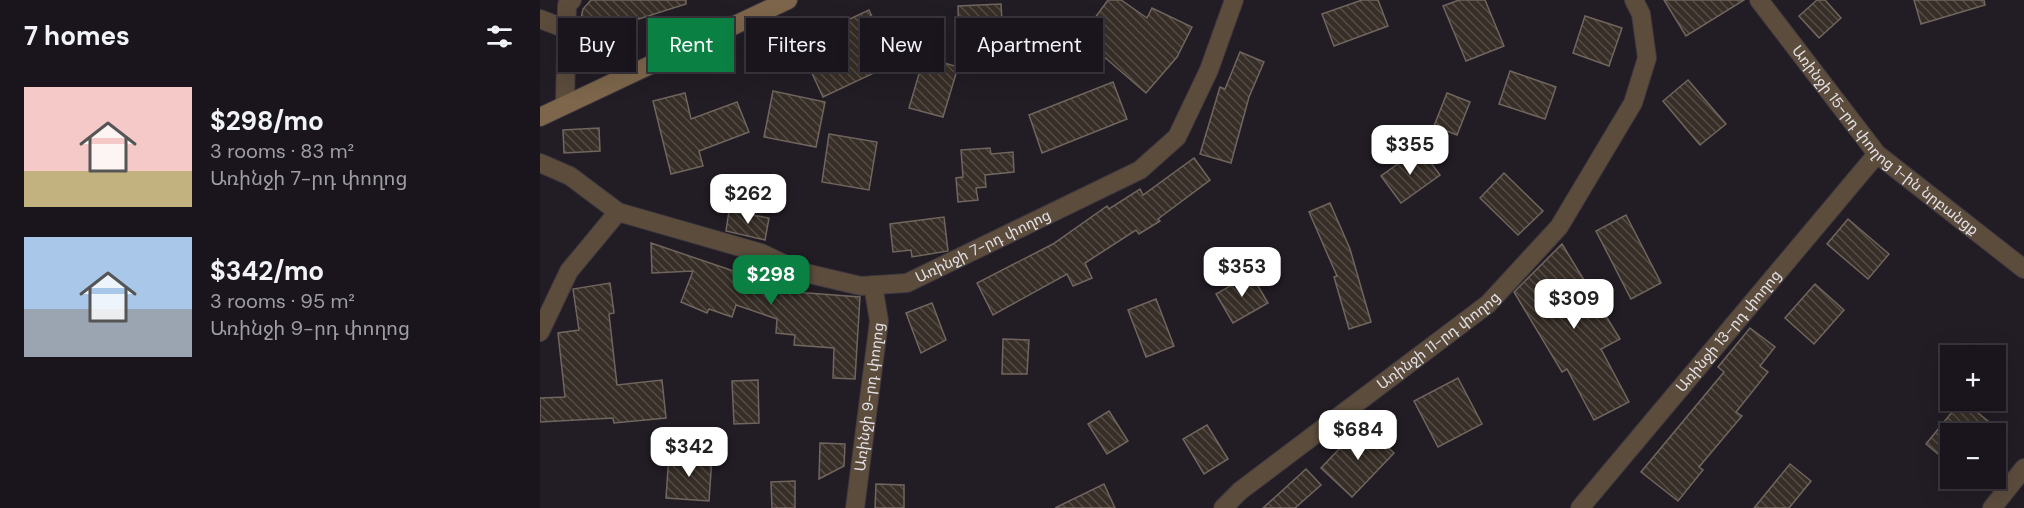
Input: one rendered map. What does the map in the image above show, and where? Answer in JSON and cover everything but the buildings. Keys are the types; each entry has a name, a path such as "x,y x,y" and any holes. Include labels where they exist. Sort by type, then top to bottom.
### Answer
{"street":[{"path":"566,18 567,6 572,0"},
{"path":"540,117 788,0"},
{"name":"Առինջի 7-րդ փողոց","path":"540,163 570,176 618,212 760,253 801,272 861,286 907,284 1140,170 1177,138 1209,70 1234,0"},
{"name":"Առինջի 11-րդ փողոց","path":"1223,508 1240,491 1488,304 1559,227 1633,103 1647,58 1641,14 1634,0"},
{"name":"Առինջի 15-րդ փողոց 1-ին նրբանցք","path":"1759,0 1877,154 2024,268"},
{"path":"540,19 558,26"},
{"path":"565,72 565,104"},
{"name":"Առինջի 13-րդ փողոց","path":"1580,508 1877,154"},
{"path":"540,332 569,271 618,212"},
{"name":"Առինջի 9-րդ փողոց","path":"855,508 879,321 873,285"},
{"path":"1992,508 2024,468"}]}
